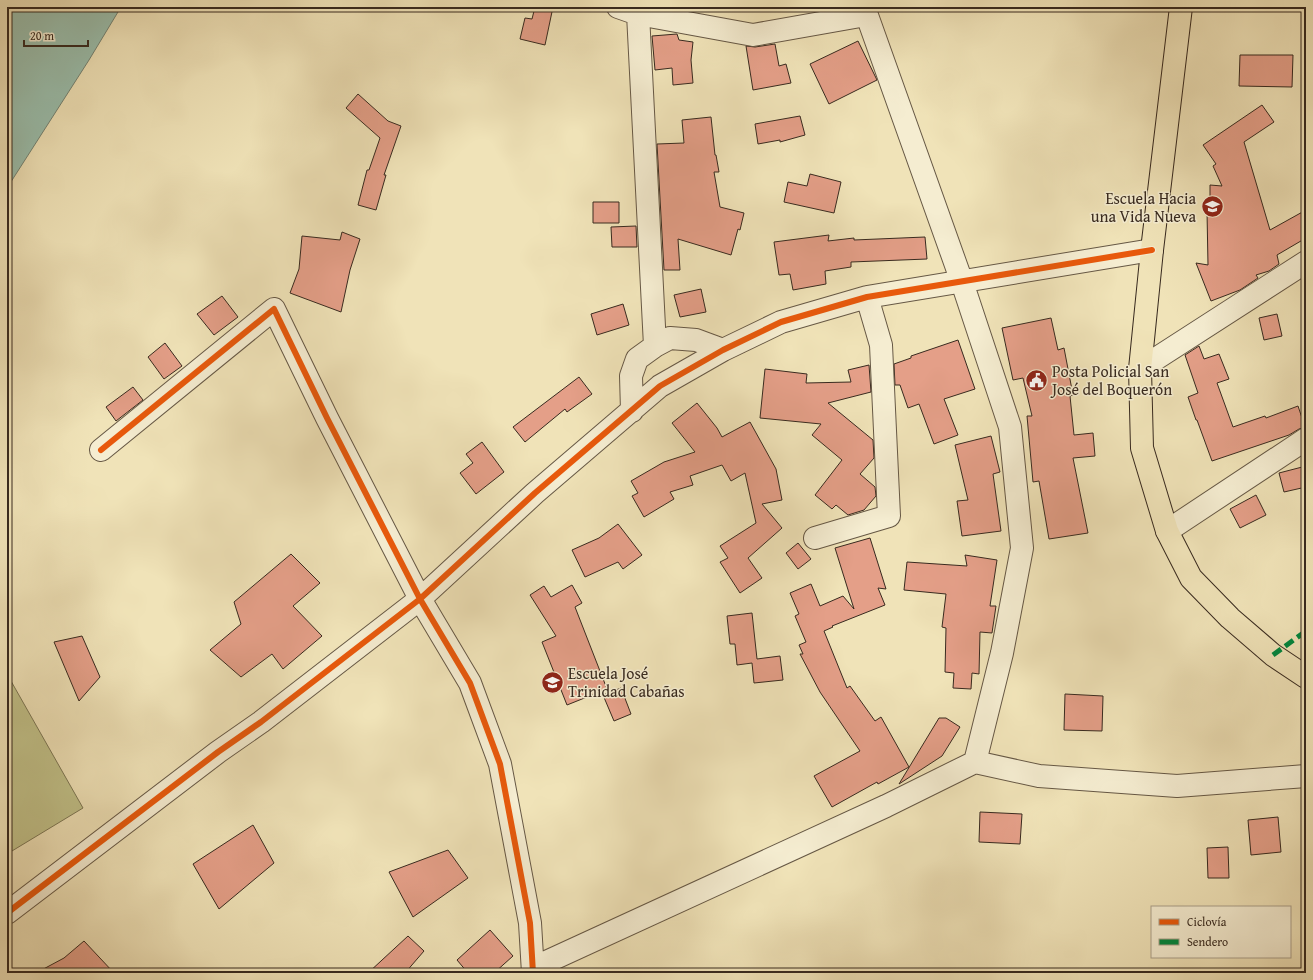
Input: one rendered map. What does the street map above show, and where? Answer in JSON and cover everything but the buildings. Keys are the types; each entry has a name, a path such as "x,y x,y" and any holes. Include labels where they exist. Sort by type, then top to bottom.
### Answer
{"main road":[{"path":"1181,7 1152,250 1140,369 1142,448 1167,531 1191,578 1230,618 1272,655 1306,677"}],"street":[{"path":"618,7 638,14 753,35 865,11 962,282 1010,427 1022,548 1002,653 976,762"},
{"path":"638,14 655,346"},
{"path":"7,913 218,752 262,722 420,599 535,493 660,386 723,350 781,322 868,297 1152,250"},
{"path":"1140,369 1306,262"},
{"path":"815,538 889,516 881,345 868,297"},
{"path":"101,450 274,309 327,418 420,599 470,683 500,764 530,923 534,973"},
{"path":"632,410 631,376 638,359 655,346 670,338 689,339 696,340 723,350"},
{"path":"1167,531 1306,439"},
{"path":"534,973 542,964 886,806 976,762 1039,776 1177,786 1306,776"}],"green space":[{"path":"7,674 83,808 7,854"}],"shaded area":[{"path":"7,7 121,7 7,188"}],"marked path":[{"path":"1273,655 1306,631"}],"cycle path":[{"path":"7,913 218,752 261,722 420,599 535,493 660,386 723,350 781,322 867,297 1152,250"},
{"path":"101,450 274,309 327,418 420,599 470,683 500,764 530,923 533,973"}],"place":[{"name":"Escuela Hacia una Vida Nueva","path":"1212,207"},
{"name":"Posta Policial San José del Boquerón","path":"1037,380"},
{"name":"Escuela José Trinidad Cabañas","path":"552,682"}]}
